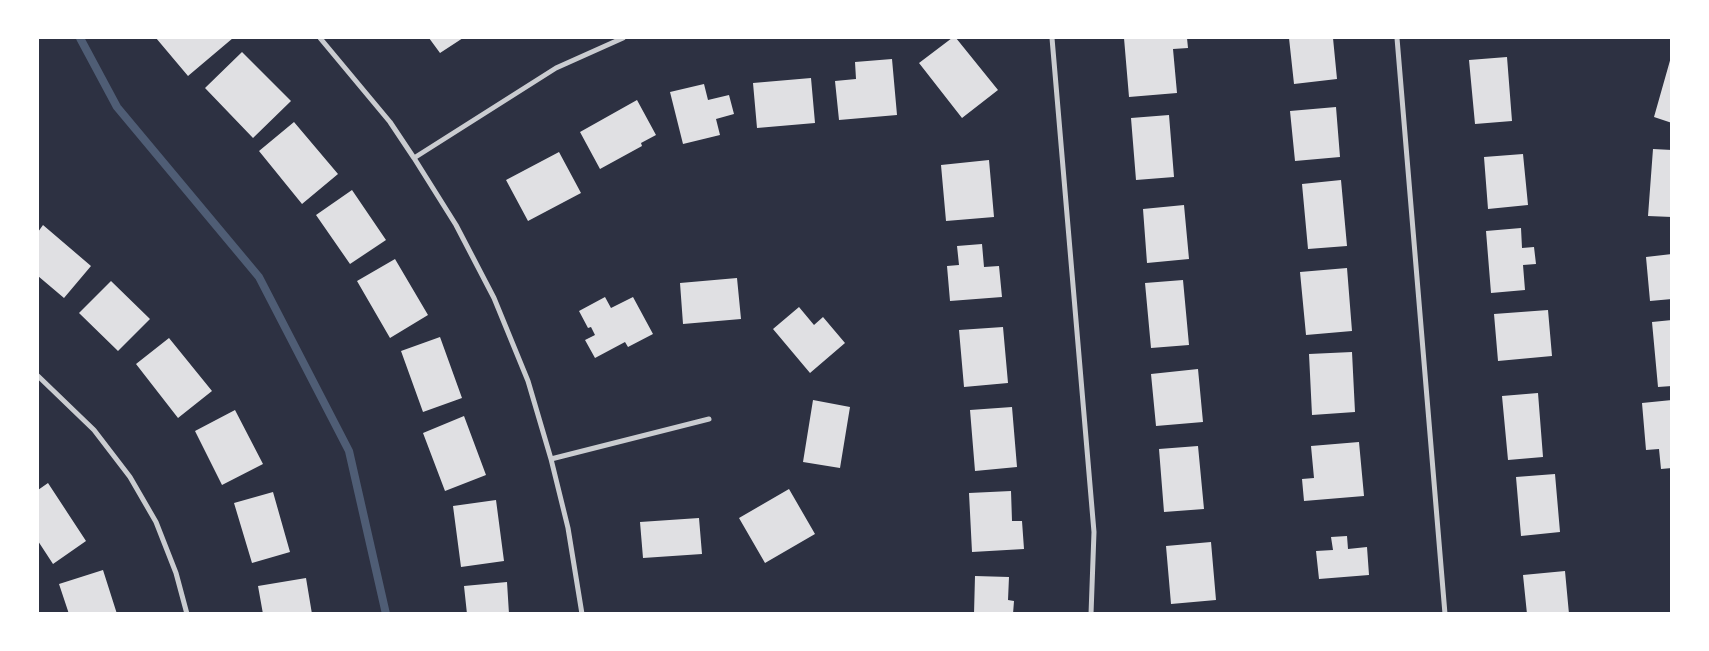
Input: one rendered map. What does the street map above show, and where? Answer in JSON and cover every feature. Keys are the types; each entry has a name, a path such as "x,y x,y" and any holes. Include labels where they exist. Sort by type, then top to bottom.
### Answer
{"street":[{"path":"320,38 390,122 456,225 494,298 528,381 552,459 568,528 582,614"},
{"path":"414,158 548,73 603,45 623,38"},
{"path":"1052,38 1094,532 1091,614"},
{"path":"1397,38 1445,614"},
{"path":"38,376 94,430 130,477 156,522 176,573 187,614"},
{"path":"552,459 709,419"}],"building":[{"path":"156,38 233,38 188,76"},
{"path":"429,38 463,38 440,53"},
{"path":"952,38 956,38 998,90 962,118 919,63"},
{"path":"1124,38 1187,38 1188,48 1173,49 1177,93 1129,97"},
{"path":"1289,38 1333,38 1337,79 1294,84"},
{"path":"242,52 291,101 253,138 205,88"},
{"path":"1507,57 1512,121 1475,124 1469,60"},
{"path":"1672,57 1672,123 1654,117"},
{"path":"892,59 897,115 839,120 835,81 856,79 855,62"},
{"path":"811,78 815,123 757,128 753,83"},
{"path":"704,84 708,100 729,95 734,114 716,119 720,135 683,144 670,92"},
{"path":"637,100 656,135 641,143 642,146 600,169 580,132"},
{"path":"1336,107 1340,157 1295,161 1290,111"},
{"path":"1169,115 1174,177 1136,180 1131,118"},
{"path":"294,122 338,174 302,204 259,151"},
{"path":"1653,149 1672,150 1672,217 1648,216"},
{"path":"559,152 581,193 528,221 506,180"},
{"path":"1523,154 1528,205 1488,209 1484,157"},
{"path":"989,160 994,217 946,221 941,165"},
{"path":"1341,180 1347,246 1308,249 1302,184"},
{"path":"352,190 386,240 350,264 316,215"},
{"path":"1184,205 1189,259 1147,263 1143,209"},
{"path":"43,225 91,266 64,298 38,276 38,232"},
{"path":"1521,228 1522,248 1534,247 1536,264 1523,265 1525,290 1491,293 1486,231"},
{"path":"982,244 984,267 999,266 1002,297 950,301 947,266 959,265 957,246"},
{"path":"1672,254 1672,299 1650,301 1646,257"},
{"path":"395,259 428,315 390,338 357,281"},
{"path":"1347,268 1352,331 1306,335 1300,272"},
{"path":"737,278 741,319 683,324 680,283"},
{"path":"1183,280 1189,345 1151,348 1145,283"},
{"path":"111,281 150,319 118,351 79,313"},
{"path":"605,297 611,308 633,297 653,334 628,347 625,342 595,358 585,340 595,335 591,327 588,328 579,311"},
{"path":"799,307 814,325 823,317 845,343 810,373 773,329"},
{"path":"1548,310 1552,356 1498,361 1494,314"},
{"path":"1672,320 1672,386 1658,387 1652,322"},
{"path":"1003,327 1008,383 964,387 959,330"},
{"path":"440,337 462,398 423,412 401,351"},
{"path":"169,338 212,391 178,418 136,364"},
{"path":"1352,352 1355,412 1312,415 1309,354"},
{"path":"1198,369 1203,422 1156,426 1151,374"},
{"path":"1538,393 1543,457 1508,460 1502,396"},
{"path":"813,400 850,407 840,468 803,462"},
{"path":"1672,400 1672,468 1661,469 1659,449 1646,450 1642,403"},
{"path":"1012,407 1017,467 975,471 970,410"},
{"path":"235,410 263,464 222,485 195,431"},
{"path":"464,416 486,475 445,491 423,433"},
{"path":"1359,442 1364,496 1304,501 1302,479 1314,478 1311,446"},
{"path":"1198,446 1204,509 1164,512 1159,449"},
{"path":"1555,474 1560,532 1521,536 1516,477"},
{"path":"48,483 86,541 53,564 38,541 38,490"},
{"path":"789,489 815,534 765,563 739,518"},
{"path":"1011,491 1012,521 1022,521 1024,549 972,552 969,493"},
{"path":"273,492 290,552 252,563 234,503"},
{"path":"496,500 504,561 461,567 453,506"},
{"path":"699,518 702,554 643,558 640,522"},
{"path":"1347,536 1348,549 1367,547 1369,575 1319,579 1316,551 1333,550 1331,537"},
{"path":"1211,542 1216,600 1171,604 1166,546"},
{"path":"103,570 117,614 69,614 59,584"},
{"path":"1565,571 1569,614 1527,614 1523,575"},
{"path":"975,576 1009,577 1008,600 1014,601 1013,614 974,614"},
{"path":"306,578 312,614 263,614 258,586"},
{"path":"507,582 509,614 467,614 464,586"}],"waterway":[{"path":"80,38 117,107 259,277 349,451 386,614"}]}
